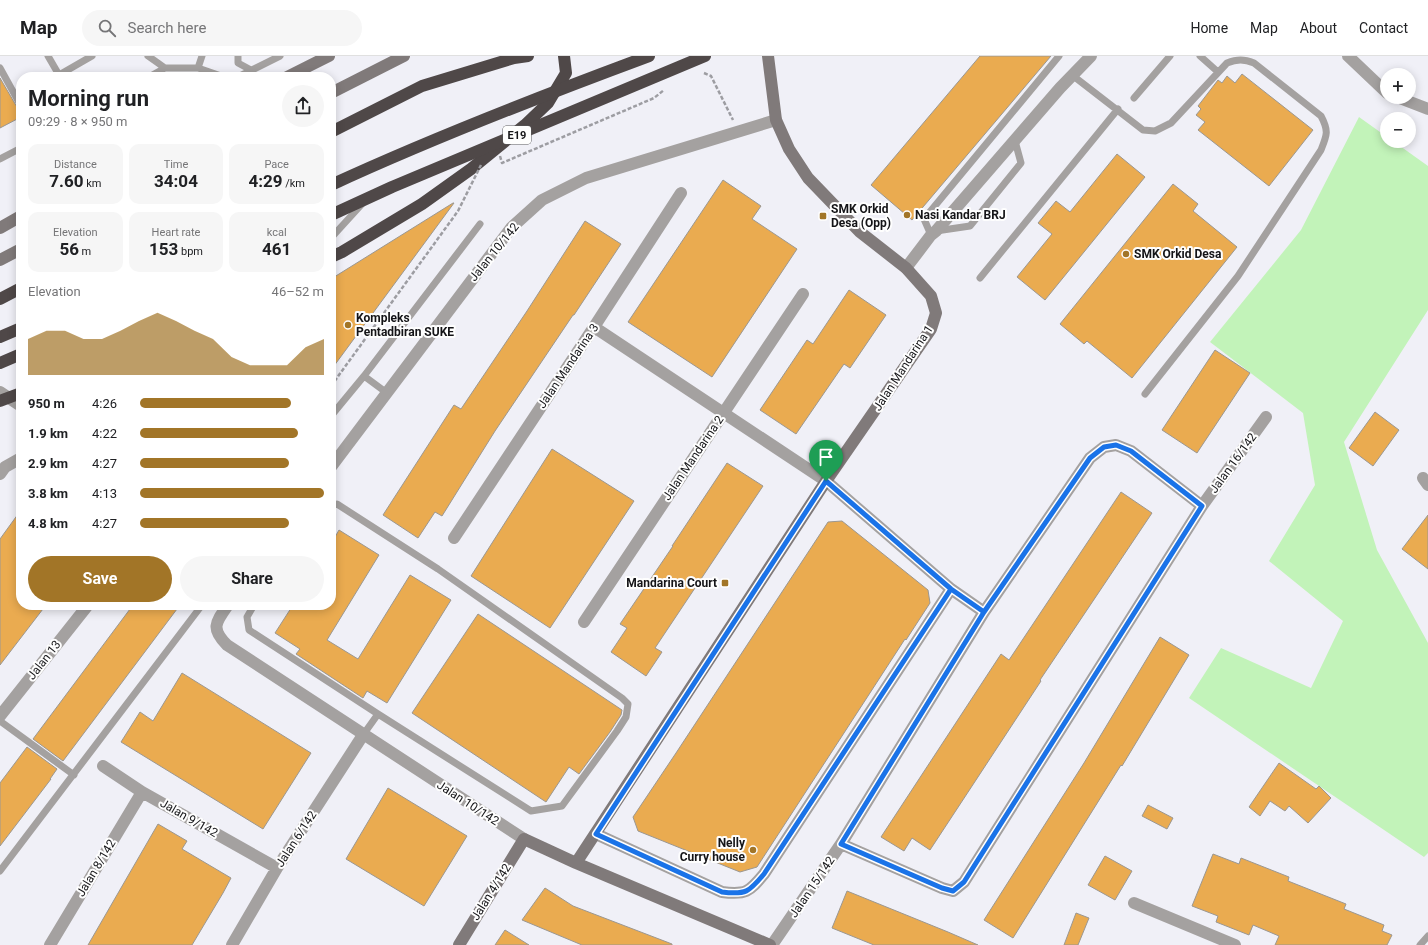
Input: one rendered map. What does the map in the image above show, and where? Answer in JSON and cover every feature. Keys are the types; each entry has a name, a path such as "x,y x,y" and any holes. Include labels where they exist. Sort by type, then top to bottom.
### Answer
{"highway":[{"path":"336,129 422,86 514,58 528,56"},
{"path":"336,255 422,204 471,169 525,125 548,103 566,73 564,56"},
{"name":"E19","path":"336,183 384,161 539,97 649,56"},
{"name":"E19","path":"336,213 704,56"},
{"path":"0,299 16,291"},
{"path":"0,337 16,330"},
{"path":"0,363 16,356"},
{"path":"0,401 16,395"}],"street":[{"path":"297,72 329,56"},
{"path":"336,90 404,56"},
{"path":"906,268 933,233 1072,75 1091,56"},
{"path":"1348,56 1380,86"},
{"name":"Jalan Mandarina 1","path":"576,863 826,481 931,330 936,313 932,296 906,268 860,232 808,178 789,149 776,120 770,58"},
{"path":"1415,104 1428,109"},
{"name":"Jalan 10/142","path":"336,460 511,228 542,200 586,178 776,120"},
{"name":"Jalan Mandarina 3","path":"454,538 681,193"},
{"path":"0,228 16,219"},
{"path":"0,260 16,252"},
{"name":"Jalan Mandarina 2","path":"584,622 803,294"},
{"path":"594,327 826,481 951,589 984,612"},
{"path":"0,392 16,403"},
{"name":"Jalan 16/142","path":"841,844 942,888 953,891 964,882 1202,506 1266,417"},
{"name":"Jalan 15/142","path":"771,945 841,844 984,612 1090,458 1104,447 1116,445 1131,451 1202,506"},
{"path":"0,474 5,467 16,460"},
{"path":"596,834 722,892 738,894 752,888 764,874 951,589"},
{"name":"Jalan 13","path":"0,716 84,610"},
{"name":"Jalan 10/142","path":"225,610 217,621 216,630 223,641 363,735 524,840 771,945"},
{"name":"Jalan 6/142","path":"232,945 277,868 363,735"},
{"name":"Jalan 9/142","path":"102,766 142,792 277,868"},
{"name":"Jalan 8/142","path":"50,945 142,792"},
{"name":"Jalan 4/142","path":"459,945 524,840"},
{"path":"1134,903 1235,945"}],"lane":[{"path":"48,56 58,72"},
{"path":"66,72 92,56"},
{"path":"148,56 165,68"},
{"path":"198,68 202,56"},
{"path":"238,56 238,63 251,70"},
{"path":"247,72 280,56"},
{"path":"1014,141 1021,163 970,226 933,233 924,219 1059,56"},
{"path":"1134,98 1170,56"},
{"path":"1200,56 1218,72"},
{"path":"1072,75 1118,109 1143,130 1155,131 1172,122 1227,63 1235,60 1245,60 1254,63 1321,116 1326,126 1327,134 1321,150 1238,276 1145,394"},
{"path":"0,68 16,97"},
{"path":"158,72 165,68 198,68 210,72"},
{"path":"980,278 1118,109"},
{"path":"0,159 16,151"},
{"path":"336,233 368,198"},
{"path":"336,410 364,376 480,224"},
{"path":"364,376 387,393"},
{"path":"251,610 247,618 249,630 531,811 562,806 617,731 626,717 628,704 622,698 438,569 336,504"},
{"path":"0,871 198,610"},
{"path":"363,735 378,714"},
{"path":"0,721 74,775"},
{"path":"1420,945 1428,936"}],"path":[{"path":"698,70 711,76 739,132"},
{"path":"502,163 654,98 665,88"},
{"path":"336,379 458,211 490,146"}],"green space":[{"path":"1359,117 1380,132 1380,148 1403,148 1428,166 1428,310 1344,442 1377,550 1428,643 1428,853 1424,857 1189,698 1221,648 1311,688 1343,621 1269,561 1315,485 1303,413 1210,342 1301,230"}],"building":[{"path":"980,56 1051,56 912,220 871,185"},
{"path":"1242,74 1313,130 1269,186 1198,130 1205,122 1196,115 1201,109 1198,106 1218,80 1222,83 1227,76 1235,83"},
{"path":"0,78 16,105 16,120 0,128"},
{"path":"1117,154 1145,177 1045,300 1017,277 1052,234 1038,223 1056,201 1070,212"},
{"path":"723,180 761,206 752,219 797,249 712,377 628,322"},
{"path":"1173,184 1198,204 1193,211 1237,247 1132,378 1087,341 1084,344 1060,324"},
{"name":"Kompleks Pentadbiran SUKE","path":"453,203 454,203 336,363 336,276"},
{"path":"585,221 621,244 495,431 442,516 435,512 418,538 383,515 454,405 461,409"},
{"path":"849,290 886,315 850,368 844,364 796,434 760,410 807,340 813,344"},
{"path":"1215,350 1250,373 1197,453 1162,430"},
{"path":"1375,412 1399,430 1373,466 1349,448"},
{"path":"552,449 634,501 550,628 471,576"},
{"path":"727,463 763,486 655,648 662,652 646,676 611,652 627,628 620,624"},
{"path":"1121,492 1152,513 1040,680 1041,681 930,850 912,838 904,851 881,837 1001,654 1009,660"},
{"path":"1428,515 1428,569 1402,549"},
{"path":"16,517 16,610 42,610 0,665 0,539"},
{"path":"842,521 928,590 930,603 757,867 740,872 638,831 633,817 828,522"},
{"path":"339,530 379,555 327,640 358,659 410,575 451,600 387,703 367,691 363,698 296,654 300,649 275,633 290,610 336,610 336,535"},
{"path":"129,610 176,610 63,761 33,739"},
{"path":"478,614 622,710 621,715 610,732 579,774 569,767 546,802 412,713"},
{"path":"1160,637 1189,655 1122,766 1121,765 1013,938 984,920 1084,763"},
{"path":"182,673 311,753 263,829 121,742 140,712 153,721"},
{"path":"27,747 57,769 0,846 0,783"},
{"path":"1279,763 1316,789 1319,786 1331,798 1308,823 1289,806 1285,811 1270,801 1260,816 1249,807"},
{"path":"388,788 467,836 424,906 346,859"},
{"path":"1148,805 1173,818 1167,829 1142,816"},
{"path":"158,824 187,841 182,849 231,878 223,893 192,945 88,945"},
{"path":"1213,854 1239,864 1241,858 1289,877 1288,881 1346,904 1344,909 1384,925 1382,931 1392,935 1387,945 1275,945 1279,936 1253,925 1249,935 1216,922 1218,916 1192,906"},
{"path":"1105,856 1132,871 1115,900 1088,885"},
{"path":"545,888 573,906 672,945 582,945 522,920"},
{"path":"847,891 978,945 874,945 832,928"},
{"path":"1076,913 1089,918 1078,945 1064,945"},
{"path":"505,930 529,945 495,945"}],"place":[{"name":"Nasi Kandar BRJ","path":"907,215"},
{"name":"SMK Orkid Desa (Opp)","path":"823,216"},
{"name":"SMK Orkid Desa","path":"1126,254"},
{"name":"Kompleks Pentadbiran SUKE","path":"348,325"},
{"name":"Mandarina Court","path":"725,583"},
{"name":"Nelly Curry house","path":"753,850"}],"route":[{"path":"826,481 596,834 722,892 738,894 752,888 764,874 951,589 984,612 1090,458 1104,447 1116,445 1131,451 1202,506 964,882 953,891 942,888 841,844 984,612 951,589 826,481"}]}
